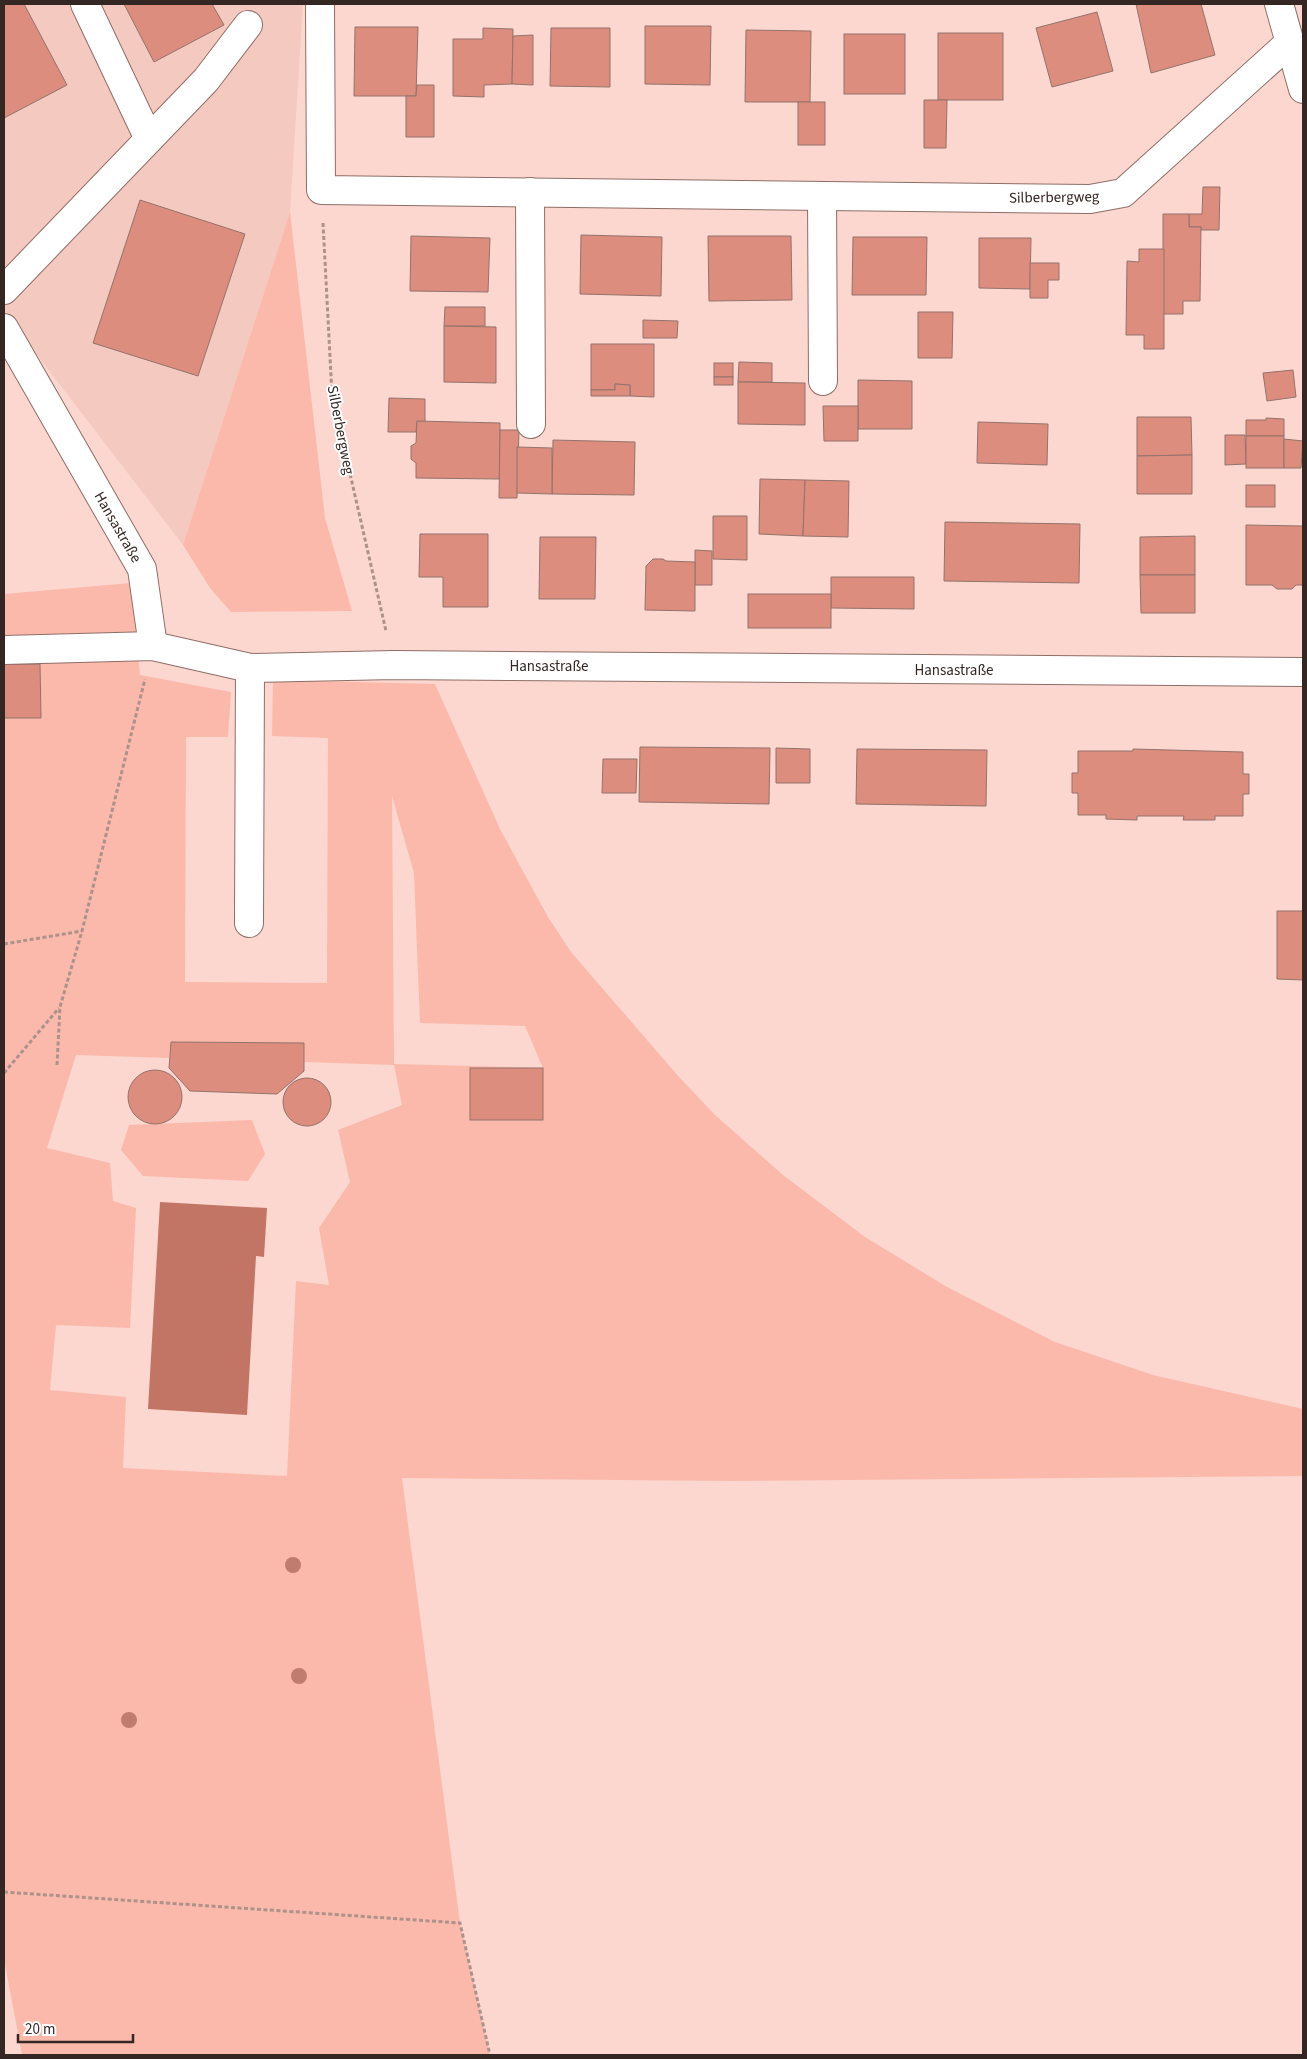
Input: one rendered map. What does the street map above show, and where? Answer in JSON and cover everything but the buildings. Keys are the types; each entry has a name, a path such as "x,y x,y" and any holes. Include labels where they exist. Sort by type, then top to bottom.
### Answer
{"street":[{"path":"85,4 149,139"},
{"path":"320,4 321,190"},
{"path":"1279,4 1303,89"},
{"path":"4,290 206,80 248,25"},
{"name":"Silberbergweg","path":"321,190 1090,199 1123,193 1289,43"},
{"path":"530,192 532,424"},
{"path":"822,196 823,382"},
{"name":"Hansastraße","path":"4,328 142,569 153,646 250,668 394,665 1303,672"},
{"path":"4,650 153,646"},
{"path":"249,923 250,668"}],"path":[{"name":"Silberbergweg","path":"321,190 332,395 394,665"},
{"path":"57,1065 60,1007 82,931 153,646"},
{"path":"4,944 82,931"},
{"path":"4,1073 60,1007"},
{"path":"4,1892 460,1924 490,2055"}],"shaded area":[{"path":"4,4 303,4 290,212 183,545 4,312"},
{"path":"290,212 325,518 352,611 231,612 210,588 183,545"},
{"path":"131,583 140,675 231,692 228,737 186,737 185,982 327,983 328,738 272,736 273,680 435,684 500,829 548,917 571,952 679,1077 715,1115 783,1175 865,1237 947,1287 1055,1342 1153,1375 1303,1409 1303,1476 733,1481 402,1478 460,1923 490,2055 22,2055 4,1959 4,594","holes":["392,796 414,873 420,1023 525,1026 543,1068 394,1064","171,1042 304,1043 304,1062 394,1065 402,1105 338,1130 350,1182 319,1228 329,1285 296,1281 287,1476 123,1468 126,1397 50,1390 56,1325 130,1328 136,1208 113,1201 110,1163 47,1148 76,1055 169,1058"]},
{"path":"252,1120 265,1154 248,1181 143,1176 121,1150 129,1125"},
{"path":"160,1202 267,1208 264,1257 256,1256 247,1415 148,1409"}]}
